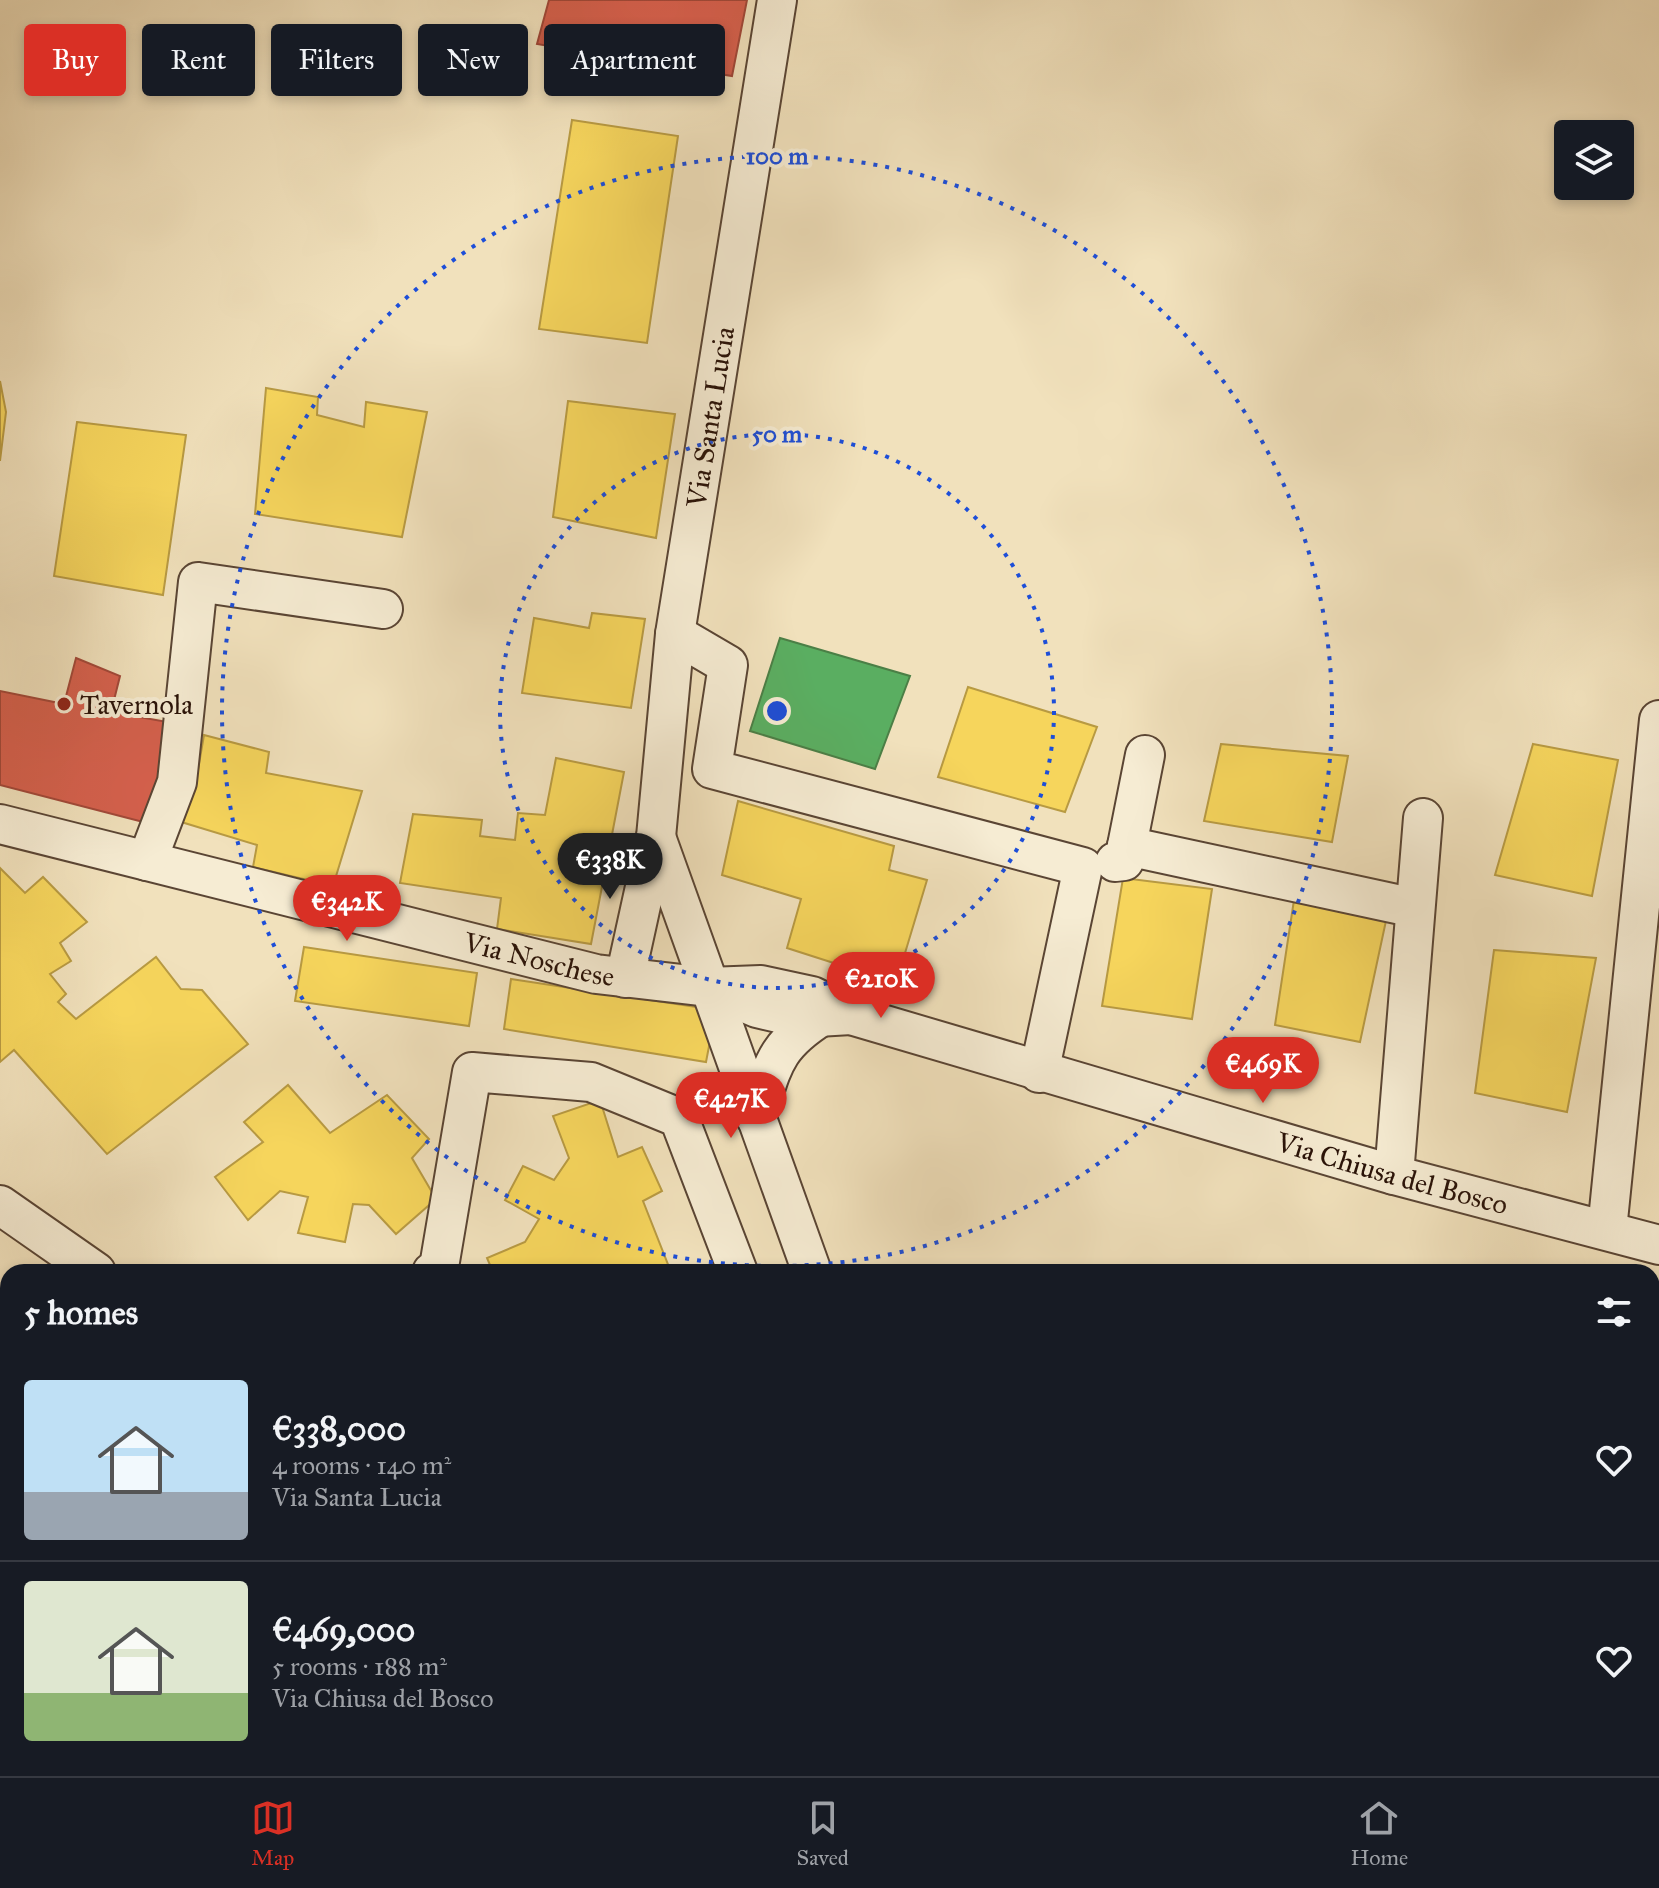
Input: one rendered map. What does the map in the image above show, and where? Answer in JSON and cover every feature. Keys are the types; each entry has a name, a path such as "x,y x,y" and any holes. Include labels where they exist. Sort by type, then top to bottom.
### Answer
{"street":[{"name":"Via Santa Lucia","path":"625,978 656,837 675,634 777,0"},
{"path":"147,861 177,782 198,582 383,609"},
{"path":"675,634 728,665 712,769 1083,867 1124,861 1145,755"},
{"path":"1607,1230 1659,720"},
{"path":"1394,1175 1423,818"},
{"name":"Via Noschese","path":"0,824 581,970 708,987"},
{"name":"Via Santa Lucia","path":"656,837 809,1264"},
{"path":"1127,846 1415,908"},
{"path":"1039,1073 1083,867"},
{"name":"Via Chiusa del Bosco","path":"708,987 757,1008 800,1018 836,1016 1394,1175 1659,1245"},
{"path":"756,1118 773,1066 791,1036 836,1016"},
{"path":"440,1264 472,1072 591,1082 679,1118 735,1264"},
{"path":"0,1205 85,1264"}],"building: Homes":[{"path":"572,120 678,136 647,343 539,329"},
{"path":"0,381 6,412 0,461"},
{"path":"266,388 318,397 317,415 364,427 366,402 427,412 402,537 255,514"},
{"path":"568,401 675,414 656,538 553,517"},
{"path":"77,422 186,435 163,595 54,576"},
{"path":"592,613 645,619 631,708 522,693 534,618 589,628"},
{"path":"968,687 1097,727 1065,812 938,777"},
{"path":"204,735 269,752 266,773 362,791 333,886 253,867 257,845 178,821 198,770"},
{"path":"1221,744 1348,756 1332,842 1204,821"},
{"path":"1533,744 1618,760 1592,896 1495,875"},
{"path":"556,758 624,772 591,944 497,929 501,898 400,883 413,814 482,820 480,836 515,840 518,813 545,815"},
{"path":"738,801 894,846 889,870 927,880 896,983 787,948 801,899 722,875"},
{"path":"0,868 25,893 43,877 87,922 60,943 71,961 50,974 66,994 58,1002 76,1019 156,957 181,989 202,990 248,1044 107,1154 14,1050 0,1062"},
{"path":"1123,878 1212,889 1192,1019 1102,1006"},
{"path":"1294,900 1387,916 1360,1042 1275,1025"},
{"path":"304,947 477,973 469,1026 295,1001"},
{"path":"1494,950 1596,958 1567,1112 1475,1093"},
{"path":"511,979 716,1010 706,1062 504,1029"},
{"path":"288,1085 330,1133 387,1095 429,1139 412,1158 436,1199 396,1234 369,1205 353,1204 345,1242 298,1233 308,1197 280,1191 248,1220 215,1177 263,1142 244,1122"},
{"path":"600,1100 618,1157 642,1147 662,1191 643,1201 668,1264 490,1264 487,1258 525,1242 539,1219 505,1200 523,1166 554,1180 569,1158 553,1116"}],"building: Shops":[{"path":"549,0 747,0 732,76 725,75 725,24 544,24 544,45 537,44"},
{"path":"76,658 120,676 111,712 173,723 151,824 0,785 0,691 64,704"}],"building: Public":[{"path":"780,638 910,676 875,769 750,731"}],"place":[{"name":"Tavernola","path":"64,704"}]}
